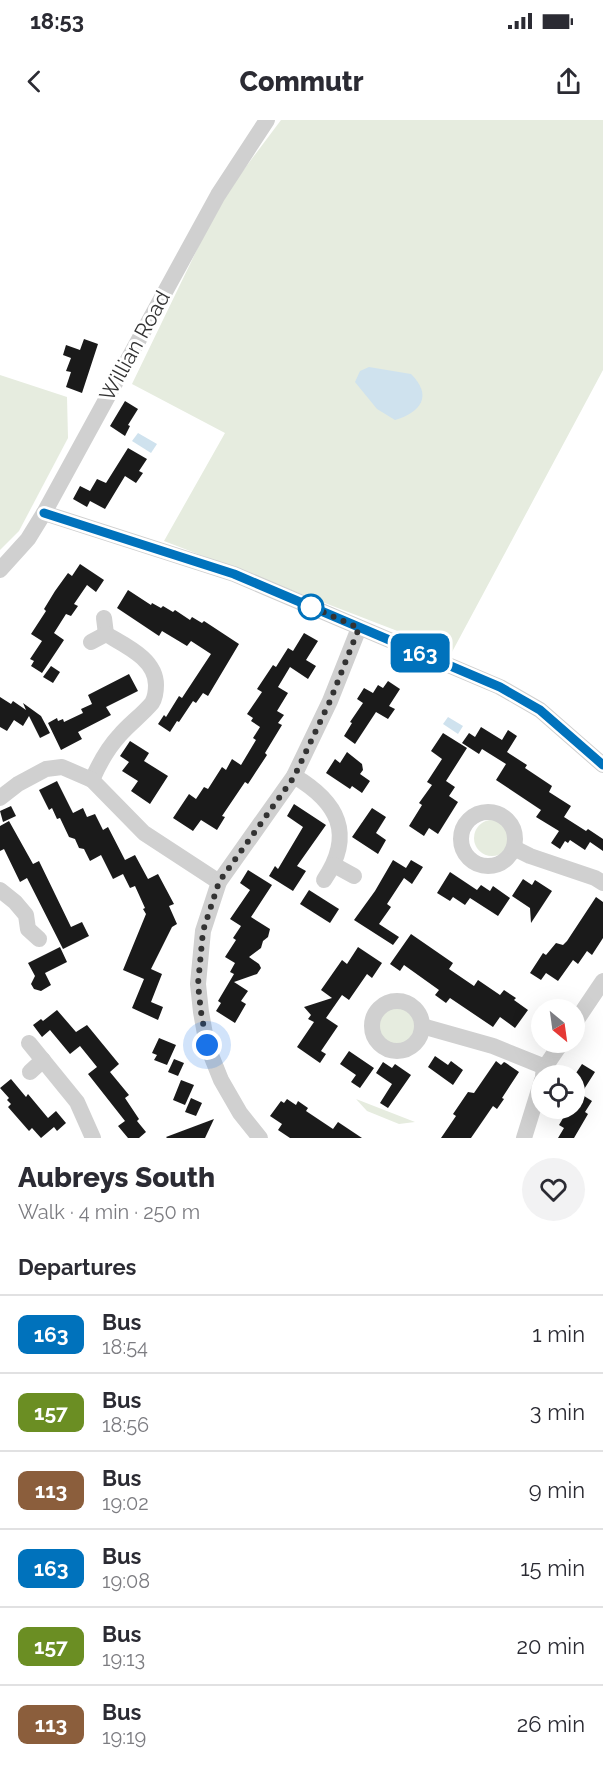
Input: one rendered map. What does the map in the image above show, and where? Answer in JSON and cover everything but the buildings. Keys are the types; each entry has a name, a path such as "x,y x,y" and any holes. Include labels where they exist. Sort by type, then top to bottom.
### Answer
{"street":[{"name":"Willian Road","path":"0,570 28,539 44,513 218,195 267,120"},
{"path":"44,513 234,574 500,687 540,710 603,765"},
{"path":"91,642 105,626 148,663 155,674 156,687 154,700 118,736 104,755 92,780"},
{"path":"260,1138 240,1113 221,1080 207,1045 198,984 203,931 219,882 294,777 330,701 359,628"},
{"path":"0,798 18,784 46,769 62,767 92,780 144,833 219,882"},
{"path":"294,777 322,796 339,827 334,865 324,880"},
{"path":"514,848 530,856 596,878 603,883"},
{"path":"334,865 354,876"},
{"path":"0,890 26,915 27,934"},
{"path":"585,1011 600,993"},
{"path":"422,1026 492,1046 531,1067"},
{"path":"29,1043 77,1102 93,1138"},
{"path":"30,1072 43,1060"},
{"path":"524,1138 531,1114"}],"shaded area":[{"path":"281,120 603,120 603,370 452,652 164,541 225,433 132,384 221,200"},
{"path":"0,375 67,397 68,438 19,531 0,550"},
{"path":"492,820 505,825 510,838 505,851 492,856 479,851 474,838 479,825"},
{"path":"397,1005 412,1011 418,1026 412,1041 397,1047 382,1041 376,1026 382,1011"},
{"path":"356,1099 415,1122 399,1124 367,1111"}],"water":[{"path":"369,367 411,374 421,389 421,402 417,408 412,413 395,420 377,409 355,382 360,371"},
{"path":"138,433 157,444 151,453 132,441"},
{"path":"448,717 463,726 458,734 443,724"}],"bus line":[{"name":"163","path":"44,513 234,574 500,687 540,710 603,765"}],"route":[{"path":"207,1045 198,984 203,931 219,882 294,777 330,701 359,628 305,604 311,607"}]}
